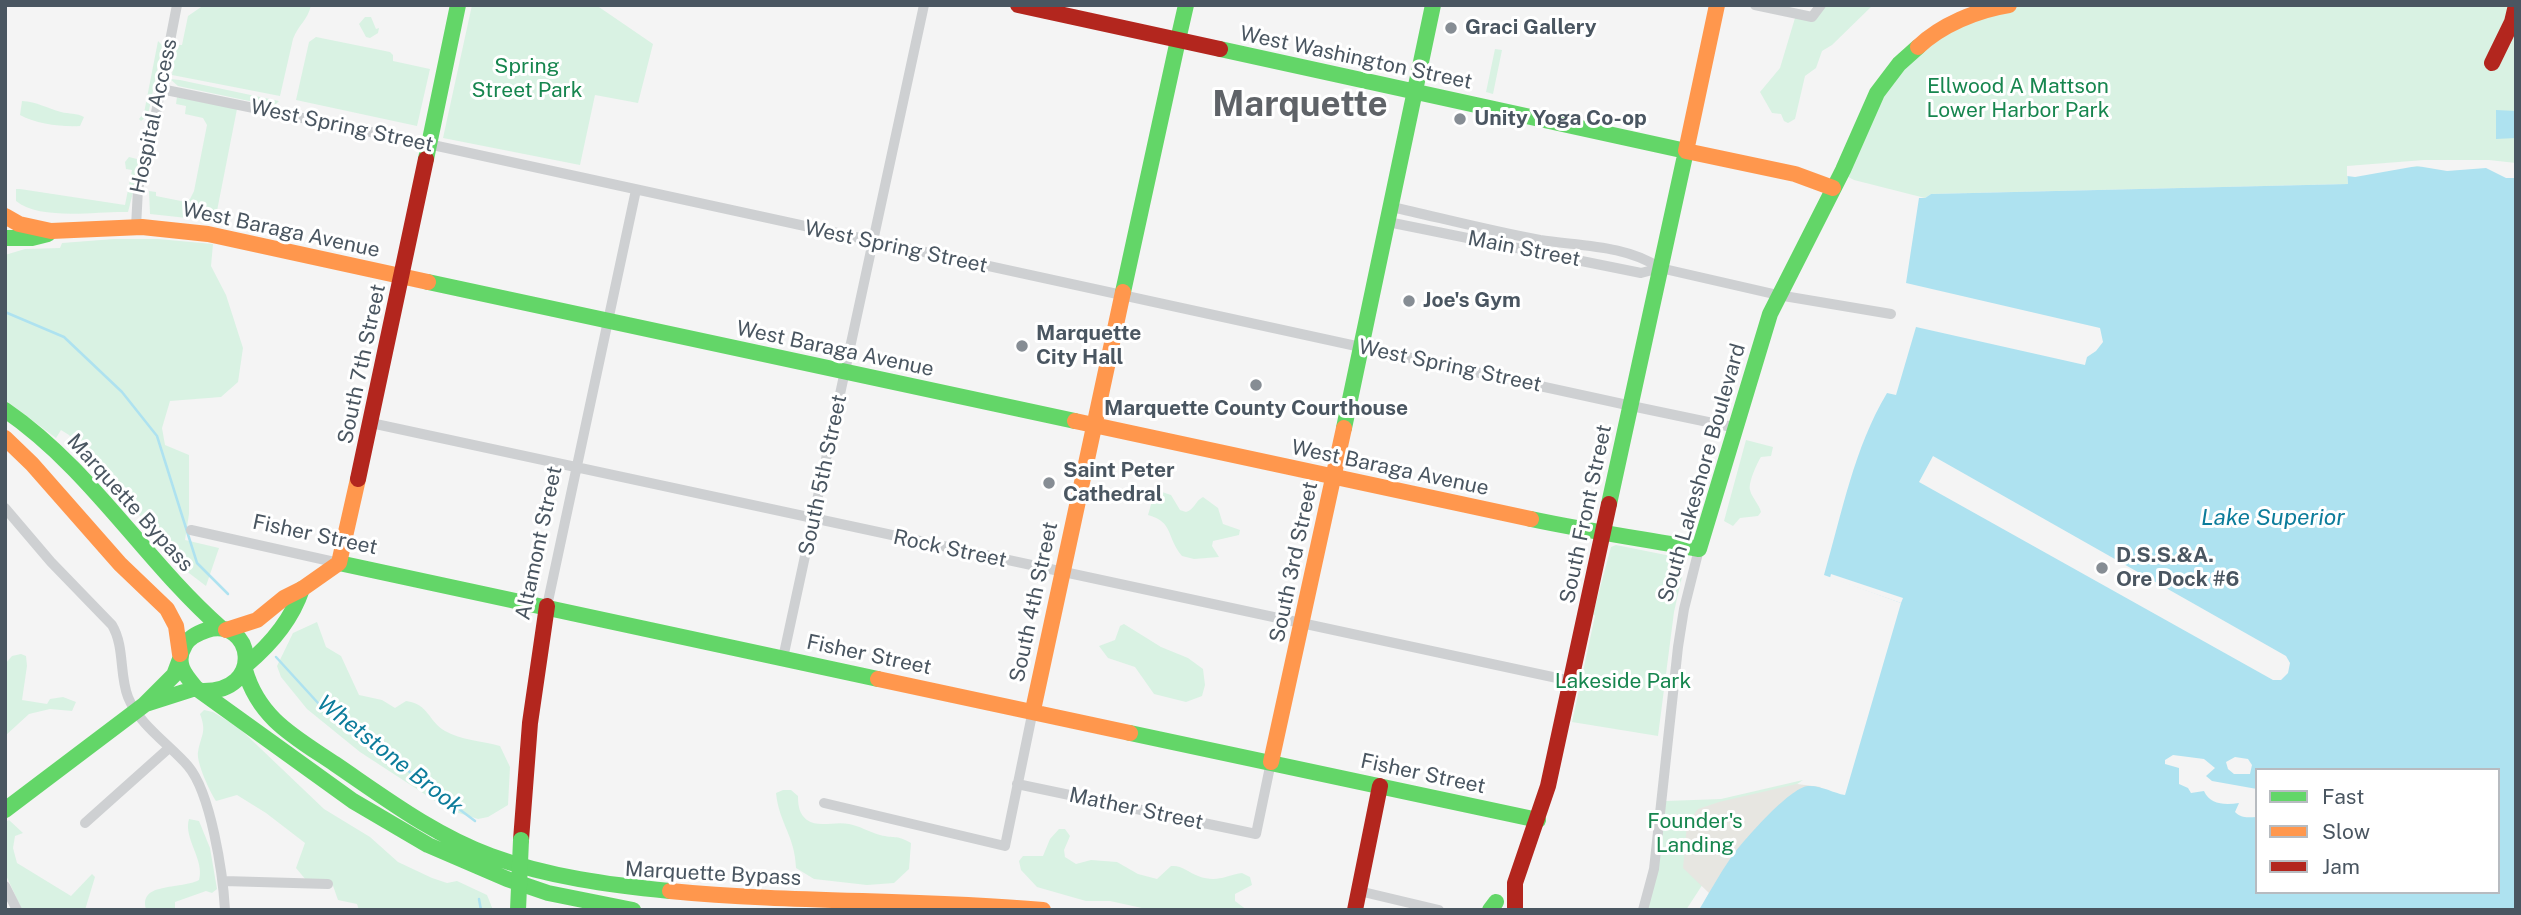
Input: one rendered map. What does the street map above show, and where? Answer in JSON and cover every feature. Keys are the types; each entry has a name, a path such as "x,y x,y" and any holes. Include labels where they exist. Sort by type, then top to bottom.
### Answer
{"main road":[{"name":"South 7th Street","path":"339,563 458,5"},
{"name":"West Washington Street","path":"1018,5 1795,174 1833,188"},
{"name":"South 4th Street","path":"1032,710 1186,5"},
{"name":"South 3rd Street","path":"1271,762 1362,347 1433,5"},
{"name":"South Front Street","path":"1515,910 1515,883 1538,820 1571,681 1717,5"},
{"name":"South Lakeshore Boulevard","path":"1699,549 1770,314 1877,93 1899,64 1925,40 1952,24 1991,8 2009,5"},
{"path":"2492,63 2512,22 2516,5"},
{"name":"West Baraga Avenue","path":"5,216 28,227 56,231 136,227 189,231 1589,532 1699,549"},
{"name":"West Baraga Avenue","path":"5,238 36,237 56,231"},
{"name":"Marquette Bypass","path":"5,410 38,434 78,471 178,589 224,629"},
{"path":"5,438 32,464 120,565 167,609 176,626 184,677 198,690"},
{"path":"5,810 140,708 174,675 188,638 210,628 224,629 257,620 284,598 339,563"},
{"name":"Fisher Street","path":"339,563 1538,820"},
{"path":"140,708 198,690 212,692 228,688 235,683 296,606 302,589"},
{"name":"Altamont Street","path":"518,910 527,726 533,675 547,606"},
{"path":"224,629 241,642 246,667"},
{"name":"Marquette Bypass","path":"246,667 254,697 273,719 381,797 451,838 493,857 530,869 595,886 676,896 971,905 1043,910"},
{"name":"Marquette Bypass","path":"198,690 345,796 393,827 444,854 523,885 587,902 633,910"},
{"path":"1355,910 1380,786"},
{"name":"South Front Street","path":"1493,907 1515,883"}],"street":[{"name":"Hospital Access","path":"136,227 138,189 177,5"},
{"name":"South 5th Street","path":"783,658 924,5"},
{"path":"1755,5 1812,17 1821,5"},
{"name":"West Spring Street","path":"161,89 1630,406 1727,426 1738,425"},
{"name":"Altamont Street","path":"547,606 636,190"},
{"name":"Main Street","path":"1390,215 1641,273 1660,268"},
{"name":"Main Street","path":"1390,215 1588,245 1645,258 1660,268 1778,295 1891,314"},
{"name":"Rock Street","path":"371,423 1571,681"},
{"path":"5,509 119,637 123,678 128,696 196,779 216,841 224,881 225,910"},
{"name":"Fisher Street","path":"191,530 339,563"},
{"name":"South Lakeshore Boulevard","path":"1643,910 1656,857 1678,647 1699,549"},
{"name":"South 4th Street","path":"824,803 1005,846 1032,710"},
{"path":"85,823 169,748"},
{"name":"South 3rd Street","path":"1255,834 1271,762"},
{"name":"Mather Street","path":"1017,784 1255,834"},
{"path":"224,881 328,884"},
{"path":"5,886 17,910"},
{"path":"1359,891 1439,910"}],"green space":[{"path":"204,5 311,5 293,39 280,96 172,75 176,45 182,45 188,16"},
{"name":"Spring Street Park","path":"472,5 596,5 653,44 638,103 595,95 580,165 443,138"},
{"path":"1826,5 1873,5 1832,45 1822,51 1816,68 1805,76 1795,119 1788,123 1781,114 1772,113 1760,92 1780,68 1795,18"},
{"name":"Ellwood A Mattson Lower Harbor Park","path":"2009,5 2516,5 2516,111 2496,111 2496,138 2516,138 2516,163 2347,170 2348,184 1931,194 1925,198 1854,180 1841,173 1877,93 1925,40"},
{"path":"365,17 371,17 376,29 379,28 378,33 370,38 366,37 359,24"},
{"path":"316,37 390,52 393,61 430,69 417,126 296,100 309,42"},
{"path":"158,41 162,45 148,115 141,121 139,119 144,113"},
{"path":"1495,49 1502,50 1493,94 1486,92"},
{"path":"170,79 279,101 275,105 268,105 178,86"},
{"path":"177,97 237,109 215,221 150,214 149,191 156,192 156,196 181,201 190,199 194,191 207,125 203,118 185,114 186,106 176,104"},
{"path":"22,101 84,117 80,126 41,123 20,115"},
{"path":"129,157 137,159 140,165 128,212 54,213 26,207 16,201 16,189 20,189 125,205 132,170 126,169 125,162"},
{"path":"158,239 213,244 211,266 226,295 243,348 238,382 221,397 170,401 162,428 165,445 189,455 189,514 185,540 219,548 206,586 185,570 69,435 61,430 56,438 5,400 5,255 25,249 60,248 62,243"},
{"path":"1746,440 1773,447 1771,456 1761,457 1750,483 1751,493 1761,512 1758,516 1740,518 1733,526 1724,521"},
{"path":"1162,492 1171,495 1180,510 1186,512 1203,497 1218,508 1223,524 1240,530 1239,535 1213,541 1212,546 1219,557 1194,559 1182,556 1166,526 1148,515 1154,494"},
{"name":"Lakeside Park","path":"1616,545 1686,559 1674,612 1658,736 1572,722 1595,616 1593,614 1611,547"},
{"path":"317,622 326,647 341,656 359,695 382,700 395,708 406,701 414,703 424,709 439,727 451,734 500,746 510,767 508,805 488,817 478,819 449,810 360,752 307,709 281,677 277,666 293,633"},
{"path":"1124,624 1161,647 1188,658 1203,669 1205,685 1202,696 1186,702 1154,694 1135,667 1108,658 1099,646 1115,640 1120,626"},
{"path":"12,656 26,656 27,666 22,700 47,704 50,699 63,697 76,702 72,711 50,709 29,714 5,736 5,664"},
{"path":"204,710 213,712 238,727 324,809 370,837 398,862 432,878 447,883 457,881 487,895 493,910 359,910 357,904 338,900 332,883 306,880 296,868 305,843 237,795 216,801 213,797 198,757 203,730 200,714"},
{"name":"Founder's Landing","path":"1803,780 1761,809 1727,847 1686,910 1647,910 1666,801 1721,799"},
{"path":"791,790 798,796 804,818 811,822 849,824 911,843 909,869 894,883 867,885 814,879 796,868 793,847 780,813 776,793"},
{"path":"189,819 199,821 210,848 217,889 212,893 206,891 175,902 175,910 146,909 145,900 154,891 199,880 199,865 189,834"},
{"path":"9,820 23,833 15,836 13,848 17,863 71,896 92,874 95,877 85,910 22,910 5,873 5,822"},
{"path":"1059,829 1065,829 1070,836 1064,850 1065,857 1076,864 1091,860 1117,862 1138,874 1157,879 1171,866 1210,879 1242,873 1250,877 1252,885 1235,894 1235,901 1247,910 1151,910 1110,901 1086,901 1037,887 1021,870 1019,861 1023,856 1043,856 1050,839"}],"sand":[{"path":"1797,784 1821,787 1700,910 1709,893 1683,868 1687,824 1698,809"}],"water":[{"path":"2496,110 2516,111 2516,138 2496,139"},
{"name":"Lake Superior","path":"2516,163 2516,910 1699,910 1736,851 1790,795 1808,786 1845,795 1901,603 1824,575 1857,458 1887,393 1896,395 1916,327 2085,365 2087,357 2103,342 2100,328 1906,283 1919,198 1931,194 2348,184 2347,169","holes":["2235,757 2248,759 2252,765 2250,774 2234,774 2228,769 2226,762"]}],"pier":[{"path":"2424,160 2489,160 2516,163 2516,178 2506,178 2486,168 2447,171 2417,166 2355,177 2347,176 2347,166"},
{"name":"D.S.S.&A. Ore Dock #6","path":"1933,456 2286,656 2290,663 2288,673 2281,680 2273,680 1919,482"},
{"path":"1831,574 1903,598 1901,603 1830,578"}],"waterway":[{"name":"Whetstone Brook","path":"5,312 64,337 122,392 157,436 197,563 228,594"},
{"name":"Whetstone Brook","path":"276,657 318,703 475,821"},
{"name":"Whetstone Brook","path":"479,899 481,910"}],"traffic: fast":[{"path":"426,159 458,5"},
{"path":"1178,40 1186,5"},
{"path":"1344,428 1433,5"},
{"path":"1123,292 1178,40"},
{"path":"1531,519 1699,549 1770,314 1843,170 1877,93 1899,64 1918,47"},
{"path":"1220,49 1686,151 1609,504"},
{"path":"5,238 32,238 48,234"},
{"path":"428,282 1075,421"},
{"path":"5,410 64,459 193,602 221,628"},
{"path":"339,563 878,679"},
{"path":"246,665 279,631 302,589"},
{"path":"201,691 222,688 236,680 244,669 246,656 242,644 234,634 222,629 207,630 189,640 181,657 182,668 188,678 196,688 353,801 428,845 507,879 548,893 633,910"},
{"path":"5,810 144,705 174,675 180,659"},
{"path":"245,670 259,702 280,725 391,803 450,838 491,856 557,875 670,891"},
{"path":"146,704 196,688"},
{"path":"1130,733 1538,820"},
{"path":"518,910 521,840"},
{"path":"1490,910 1496,902"}],"traffic: slow":[{"path":"1717,5 1686,151 1795,174 1833,188"},
{"path":"1918,47 1937,32 1960,20 2009,5"},
{"path":"5,216 19,224 51,231 142,227 208,234 428,282"},
{"path":"1033,710 1123,292"},
{"path":"1075,421 1531,519"},
{"path":"1271,762 1344,428"},
{"path":"5,438 32,464 120,564 167,609 176,626 180,654"},
{"path":"226,630 257,620 284,598 339,563 358,479"},
{"path":"878,679 1130,733"},
{"path":"670,891 1043,910"}],"traffic: jam":[{"path":"1018,5 1220,49"},
{"path":"2492,63 2512,22 2516,5"},
{"path":"358,479 426,159"},
{"path":"1515,910 1515,883 1548,786 1609,504"},
{"path":"521,840 530,723 547,606"},
{"path":"1355,910 1380,786"}],"place":[{"name":"Graci Gallery","path":"1451,28"},
{"name":"Unity Yoga Co-op","path":"1460,119"},
{"name":"Joe's Gym","path":"1409,301"},
{"name":"Marquette City Hall","path":"1022,346"},
{"name":"Marquette County Courthouse","path":"1256,385"},
{"name":"Saint Peter Cathedral","path":"1049,483"},
{"name":"D.S.S.&A. Ore Dock #6","path":"2102,568"}],"district":[{"name":"Marquette","path":"1300,105"}]}
